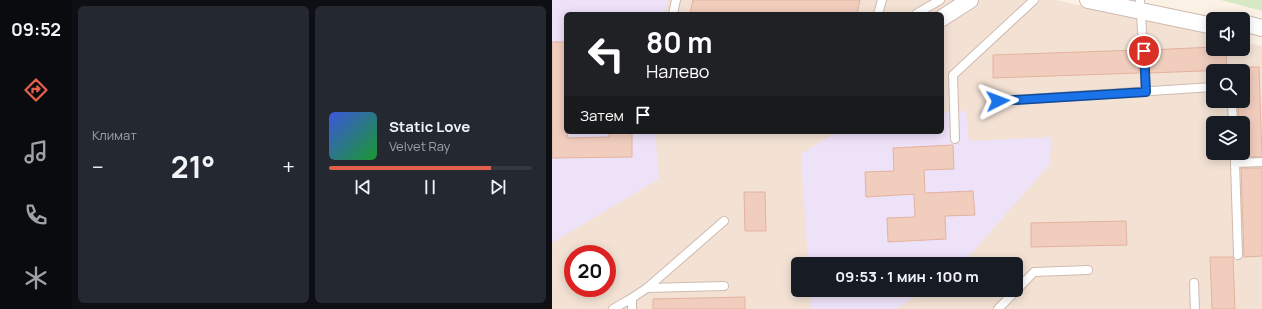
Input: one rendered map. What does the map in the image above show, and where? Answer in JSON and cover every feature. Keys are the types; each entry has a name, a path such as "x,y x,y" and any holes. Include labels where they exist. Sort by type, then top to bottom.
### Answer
{"street":[{"path":"944,17 970,0"},
{"path":"1088,0 1140,3 1206,16"},
{"path":"1140,3 1206,24"},
{"path":"1250,25 1262,28"},
{"path":"1250,34 1262,37"}],"lane":[{"path":"673,12 676,0"},
{"path":"879,12 882,0"},
{"path":"919,12 940,0"},
{"path":"955,139 953,75 1034,0"},
{"path":"1140,3 1146,92"},
{"path":"998,101 1206,88"},
{"path":"1235,160 1238,255"},
{"path":"1235,163 1262,162"},
{"path":"612,309 647,288 724,221"},
{"path":"998,309 1034,272 1088,270"},
{"path":"1194,283 1195,309"},
{"path":"647,288 724,286"},
{"path":"632,298 632,309"}],"shaded area":[{"path":"552,0 1056,0 1206,33 1206,56 1250,56 1250,43 1262,46 1262,309 552,309"},
{"path":"552,0 668,0 665,12 564,12 564,134 655,134 659,179 552,243"},
{"path":"966,111 969,141 1052,137 1049,165 968,257 808,257 801,154 834,134 944,134 944,113"},
{"path":"810,297 914,297 896,309 811,309"}],"green space":[{"path":"1221,0 1262,0 1262,11"}],"building":[{"path":"693,0 860,0 857,12 690,12"},
{"path":"552,42 564,42 564,134 567,134 568,138 609,137 609,134 632,134 632,157 552,158"},
{"path":"1206,47 1206,56 1226,56 1227,64 1206,64 1206,71 1150,73 1149,50"},
{"path":"1138,50 1139,73 993,78 993,55"},
{"path":"1250,67 1259,67 1262,157 1250,157 1250,116 1239,116 1238,108 1250,108"},
{"path":"953,145 954,169 924,170 925,193 973,191 975,215 945,216 946,239 888,242 887,218 915,217 914,194 866,197 865,172 894,171 893,148"},
{"path":"1241,168 1262,168 1262,256 1244,257"},
{"path":"744,192 765,192 766,231 745,231"},
{"path":"1126,221 1127,245 1031,247 1031,223"},
{"path":"1210,257 1233,257 1235,309 1212,309"},
{"path":"745,297 745,309 653,309 653,299"}],"route":[{"path":"998,101 1146,92 1144,51"}]}
